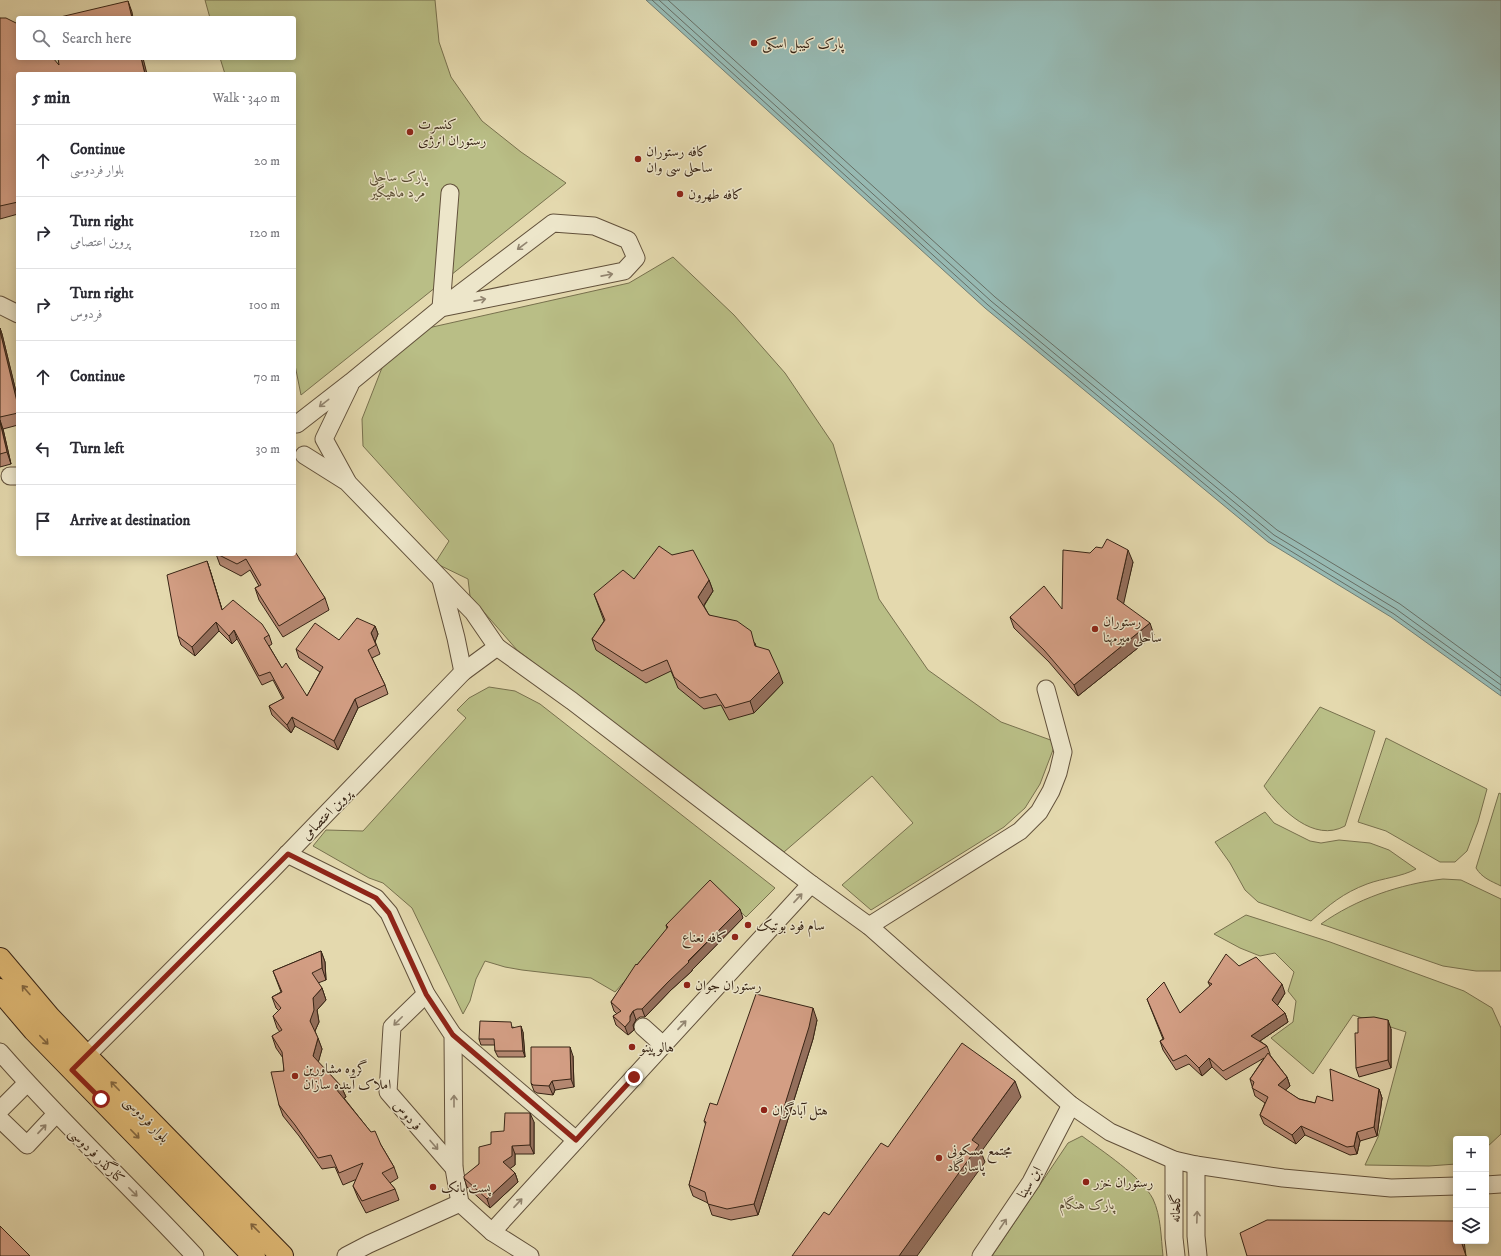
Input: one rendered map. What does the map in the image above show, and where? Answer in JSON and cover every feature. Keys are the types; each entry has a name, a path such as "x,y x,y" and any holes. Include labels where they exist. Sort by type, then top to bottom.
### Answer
{"main road":[{"name":"بلوار فردوسی","path":"0,959 49,1017 79,1063 254,1256"},
{"name":"بلوار فردوسی","path":"0,990 34,1030 79,1063 282,1256"}],"street":[{"path":"441,308 450,193"},
{"path":"296,425 352,382 441,308 553,223 594,226 628,240 636,258 624,271 441,308"},
{"path":"0,305 16,313"},
{"path":"298,453 310,455 316,453 320,449 352,382"},
{"path":"296,425 307,421 318,424 324,434 324,439 347,482"},
{"path":"298,453 347,482 473,612 497,647 572,701 811,884 869,926 1072,1105 1110,1132 1174,1160 1196,1165 1283,1178 1391,1188 1453,1186"},
{"path":"440,578 456,638 463,672"},
{"name":"پروین اعتصامی","path":"79,1063 288,854 463,672 497,647"},
{"path":"869,926 1020,831 1039,812 1058,773 1063,752 1046,689"},
{"path":"288,854 376,898 389,913 426,994 453,1035 576,1140"},
{"path":"492,1232 811,884"},
{"name":"فردوس","path":"426,994 392,1027 388,1092 454,1168"},
{"path":"644,1027 663,1045"},
{"path":"453,1035 454,1168 460,1203 492,1232 530,1256"},
{"name":"کنارگذر فردوسی","path":"0,1052 27,1084 165,1223 195,1256"},
{"path":"0,1110 27,1084"},
{"name":"ابن سینا","path":"981,1256 1031,1182 1072,1105"},
{"path":"0,1119 27,1145 56,1114"},
{"name":"گلخانه","path":"1174,1160 1174,1238 1176,1256"},
{"name":"گلخانه","path":"1196,1165 1196,1236 1198,1256"},
{"path":"1489,1185 1501,1184"},
{"path":"346,1256 374,1250 460,1203"}],"green space":[{"name":"پارک ساحلی مرد ماهیگیر","path":"205,0 435,0 439,42 451,77 482,121 521,152 566,183 301,395 296,370 296,72 224,72 221,60 296,60 296,16 209,16"},
{"path":"673,257 734,315 785,373 833,444 879,599 928,670 1001,722 1056,742 1040,784 1025,808 1004,827 871,910 842,885 913,823 872,776 784,852 517,650 470,596 468,579 435,563 449,541 363,446 362,419 385,360 428,328 629,283"},
{"path":"489,687 515,691 540,704 775,888 746,917 712,884 615,992 591,978 522,970 485,961 476,979 470,1001 463,1014 412,908 383,883 369,878 313,846 326,830 363,831 466,718 457,710 469,698"},
{"path":"1320,707 1375,731 1345,826 1333,830 1322,830 1310,827 1299,821 1279,805 1264,786"},
{"path":"1386,738 1487,789 1478,822 1467,851 1455,862 1440,862 1386,831 1358,822"},
{"path":"1499,793 1501,794 1501,886 1484,877 1476,868"},
{"path":"1265,812 1274,823 1310,841 1321,843 1339,840 1370,843 1389,850 1416,869 1404,874 1367,884 1351,891 1343,895 1311,921 1258,902 1245,890 1230,863 1215,842"},
{"path":"1443,879 1461,880 1501,899 1501,971 1476,971 1443,966 1321,924 1349,907 1379,894 1427,881"},
{"path":"1246,915 1330,942 1464,991 1492,1008 1501,1028 1501,1134 1489,1145 1489,1136 1453,1136 1453,1164 1429,1166 1365,1165 1378,1137 1406,1032 1353,1015 1313,1074 1271,1038 1293,1022 1296,1001 1288,991 1294,972 1275,953 1260,956 1240,948 1214,934"},
{"name":"پارک هنگام","path":"1082,1136 1131,1173 1147,1190 1153,1199 1158,1212 1163,1256 992,1256 1068,1143"}],"water":[{"path":"646,0 1501,0 1501,696 1391,617 1268,542 985,308"}],"building":[{"path":"128,1 132,16 64,16"},
{"path":"0,18 6,18 16,23 16,60 55,60 59,65 58,60 142,60 144,72 16,72 16,202 0,206"},
{"path":"0,331 16,398 16,413 0,417"},
{"path":"0,422 7,452 0,454"},
{"path":"1107,539 1128,550 1117,599 1150,623 1074,685 1044,650 1010,617 1044,586 1062,609 1063,550 1090,553 1096,547 1102,548"},
{"path":"659,546 672,555 693,550 709,580 698,597 709,615 737,621 751,631 755,646 769,650 779,672 750,701 725,708 716,694 700,698 674,677 667,660 642,671 592,639 605,620 594,594 623,570 634,579"},
{"path":"296,553 325,598 279,626 255,588 261,585 246,559 237,564 221,556 296,556"},
{"path":"207,561 222,610 233,600 262,624 269,635 264,638 282,668 286,663 307,696 323,667 296,649 315,623 339,640 357,618 375,626 371,633 376,645 368,650 385,685 355,699 334,741 292,717 287,725 269,706 284,698 270,672 259,676 234,630 229,636 216,622 192,647 178,636 167,575"},
{"path":"710,880 740,909 642,1009 633,1011 630,1016 630,1021 625,1027 613,1016 621,1011 611,1002 636,964 637,965 668,927 666,925"},
{"path":"321,951 322,968 312,973 322,988 313,998 314,1010 310,1021 318,1038 313,1056 341,1086 336,1089 371,1132 375,1131 381,1145 394,1167 382,1173 395,1189 362,1201 353,1186 363,1163 339,1173 331,1155 318,1158 279,1105 271,1072 284,1071 282,1052 272,1036 282,1030 273,1016 281,1008 272,997 282,992 273,971"},
{"path":"1226,954 1239,966 1256,957 1282,984 1272,1000 1285,1013 1251,1036 1267,1046 1223,1071 1209,1058 1199,1068 1186,1055 1173,1061 1160,1041 1164,1039 1147,999 1164,982 1180,1013 1212,984 1208,982"},
{"name":"هتل آبادگران","path":"756,994 813,1008 809,1027 754,1204 727,1209 708,1204 705,1192 689,1185 706,1122 704,1121 710,1103 717,1105"},
{"path":"1374,1017 1388,1020 1388,1060 1356,1068 1355,1033 1358,1033 1358,1018"},
{"path":"480,1021 511,1022 512,1028 521,1026 523,1051 495,1051 494,1039 479,1039"},
{"name":"مجتمع مسکونی پاسارگاد","path":"962,1043 1015,1081 972,1140 979,1145 899,1256 792,1256 824,1212 829,1215 881,1143 888,1147"},
{"path":"531,1047 570,1047 571,1079 552,1081 549,1086 533,1085 531,1083"},
{"path":"1268,1053 1287,1077 1278,1085 1299,1099 1315,1103 1317,1096 1333,1101 1330,1069 1379,1089 1374,1127 1357,1132 1354,1146 1347,1147 1301,1126 1292,1135 1260,1115 1268,1097 1252,1088 1254,1082 1250,1079"},
{"path":"505,1113 530,1113 530,1145 512,1146 512,1156 503,1162 515,1173 487,1199 464,1178 464,1176 479,1164 479,1147 491,1144 491,1132 504,1131"},
{"path":"1267,1220 1453,1221 1453,1244 1462,1244 1466,1256 1247,1256 1240,1233"},
{"path":"0,1226 30,1256 0,1256"}],"place":[{"name":"پارک کیبل اسکی","path":"754,43"},
{"name":"کنسرت رستوران انرژی","path":"410,132"},
{"name":"کافه رستوران ساحلی سی وان","path":"638,159"},
{"name":"کافه طهرون","path":"680,194"},
{"name":"رستوران ساحلی میرمهنا","path":"1095,629"},
{"name":"سام فود بوتیک","path":"748,925"},
{"name":"كافه نعناع","path":"735,937"},
{"name":"رستوران جوان","path":"687,985"},
{"name":"هالوپینو","path":"632,1047"},
{"name":"گروه مشاورین املاک آینده سازان","path":"295,1076"},
{"name":"هتل آبادگران","path":"764,1110"},
{"name":"مجتمع مسکونی پاسارگاد","path":"939,1158"},
{"name":"رستوران خزر","path":"1086,1182"},
{"name":"پست بانک","path":"433,1187"}],"route":[{"path":"101,1099 72,1070 288,854 376,898 389,913 426,994 453,1035 576,1140 634,1077"}]}
